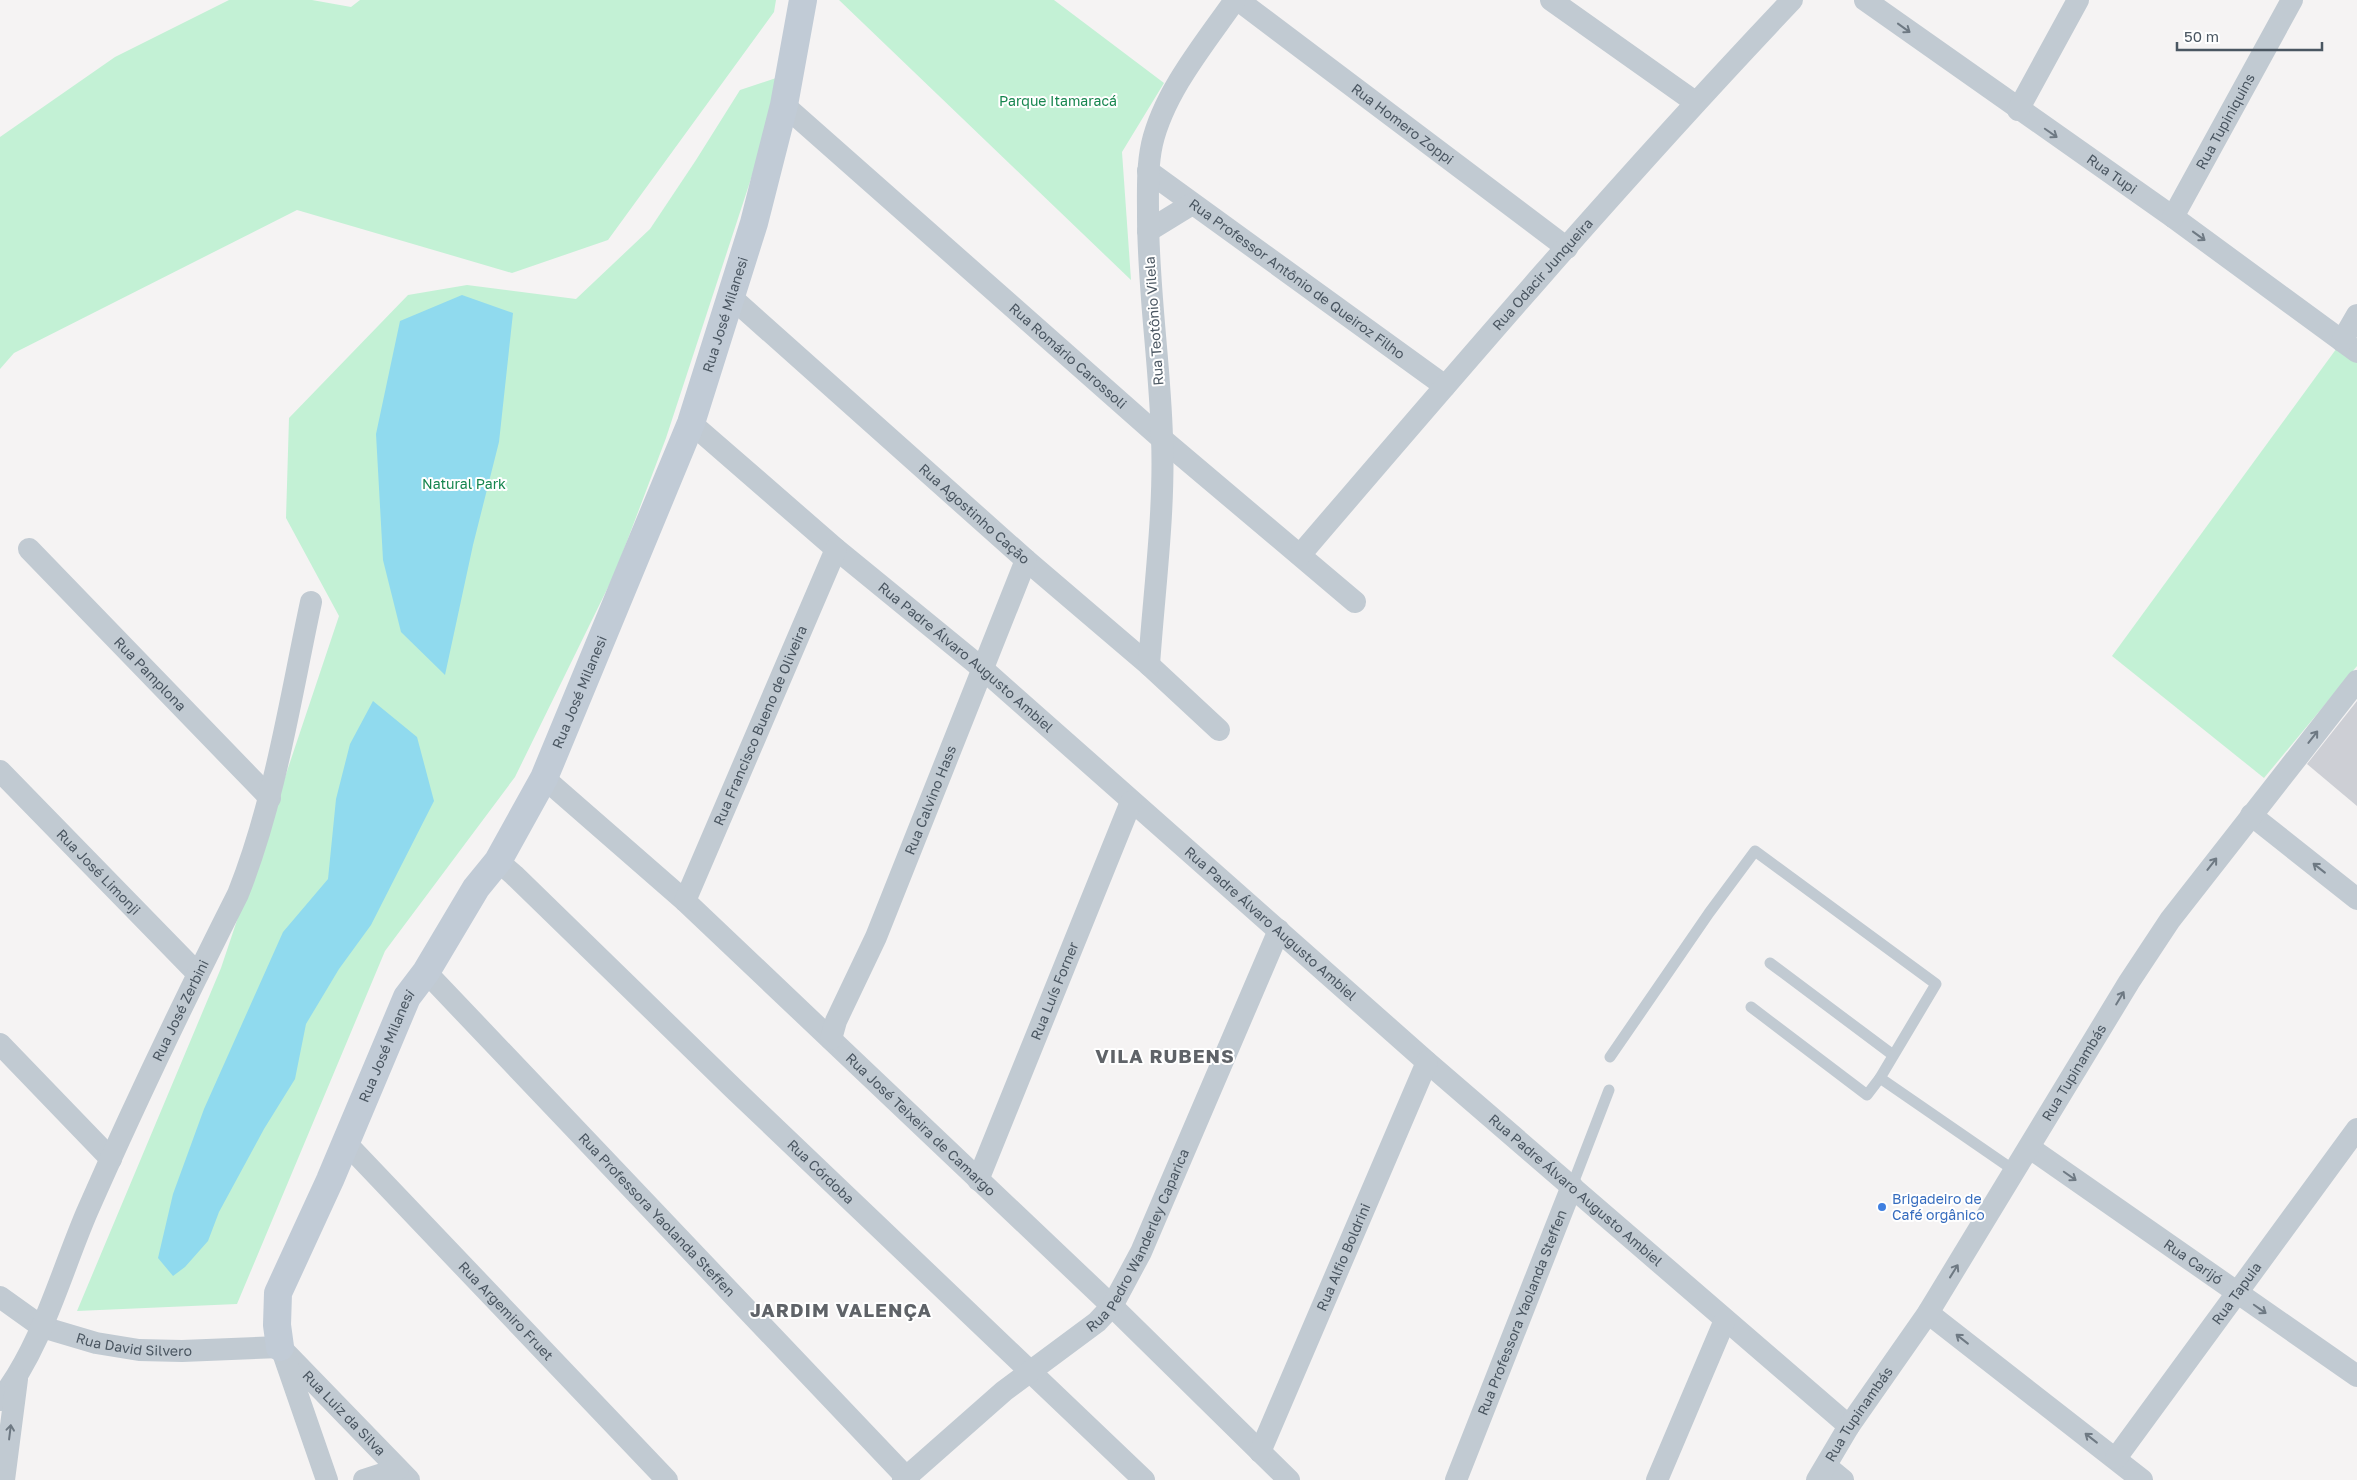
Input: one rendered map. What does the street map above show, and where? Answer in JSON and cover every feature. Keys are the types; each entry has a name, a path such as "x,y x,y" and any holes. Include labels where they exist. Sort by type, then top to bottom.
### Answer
{"street":[{"name":"Rua José Milanesi","path":"280,1347 276,1325 278,1292 346,1143 407,997 426,972 476,888 498,861 544,778 691,423 754,223 784,105 803,0"},
{"name":"Rua Teotônio Vilela","path":"1149,665 1160,513 1162,439 1148,231 1148,171 1152,143 1160,119 1183,75 1237,0"},
{"name":"Rua Homero Zoppi","path":"1237,0 1567,248"},
{"path":"1551,0 1694,102"},
{"name":"Rua Odacir Junqueira","path":"1300,555 1445,386 1694,102 1792,0"},
{"name":"Rua Tupi","path":"1865,0 2018,110 2173,217 2350,346"},
{"path":"2018,110 2078,0"},
{"name":"Rua Tupiniquins","path":"2173,217 2292,0"},
{"name":"Rua Romário Carossoli","path":"784,105 1162,439 1356,602"},
{"name":"Rua Professor Antônio de Queiroz Filho","path":"1148,171 1445,386"},
{"path":"1148,231 1192,204"},
{"name":"Rua Agostinho Cação","path":"731,297 1026,560 1149,665 1219,730"},
{"path":"2350,346 2357,316"},
{"name":"Rua Padre Álvaro Augusto Ambiel","path":"691,423 836,549 984,670 1131,802 1428,1062 1849,1426"},
{"name":"Rua Pamplona","path":"29,549 270,798"},
{"name":"Rua Francisco Bueno de Oliveira","path":"685,901 836,549"},
{"name":"Rua Calvino Hass","path":"831,1039 836,1021 876,937 984,670 1026,560"},
{"name":"Rua José Zerbini","path":"0,1400 17,1379 42,1327 61,1276 110,1160 238,894 260,833 270,798 311,602"},
{"name":"Rua Tupinambás","path":"1821,1473 1849,1426 1928,1313 2030,1148 2129,982 2170,920 2357,681"},
{"name":"Rua José Limonji","path":"0,772 198,974"},
{"name":"Rua José Teixeira de Camargo","path":"544,778 685,901 1112,1306 1289,1480"},
{"name":"Rua Luís Forner","path":"978,1180 1131,802"},
{"path":"2251,815 2357,898"},
{"name":"Rua Córdoba","path":"498,861 1144,1480"},
{"name":"Rua Pedro Wanderley Caparica","path":"906,1479 1030,1371 1096,1322 1112,1306 1141,1252 1278,930"},
{"name":"Rua Professora Yaolanda Steffen","path":"426,972 906,1479"},
{"path":"0,1044 110,1160"},
{"name":"Rua Alfio Boldrini","path":"1260,1452 1428,1062"},
{"name":"Rua Tapuia","path":"2116,1458 2357,1129"},
{"name":"Rua Argemiro Fruet","path":"346,1143 667,1480"},
{"name":"Rua Carijó","path":"2030,1148 2357,1376"},
{"name":"Rua Professora Yaolanda Steffen","path":"1456,1480 1572,1186"},
{"name":"Rua David Silvero","path":"0,1297 42,1327 96,1343 139,1350 182,1351 280,1347"},
{"path":"1928,1313 2142,1480"},
{"path":"1657,1480 1725,1320"},
{"path":"280,1347 327,1480"},
{"name":"Rua Luiz da Silva","path":"280,1347 404,1474"},
{"path":"4,1480 17,1379"},
{"path":"1821,1473 1843,1480"},
{"path":"364,1480 404,1474"}],"lane":[{"path":"1610,1057 1709,913 1755,851 1936,984 1880,1078 1866,1095 1751,1007"},
{"path":"1770,963 1893,1055"},
{"path":"1880,1078 2015,1171"},
{"name":"Rua Professora Yaolanda Steffen","path":"1572,1186 1609,1090"}],"green space":[{"path":"229,0 312,0 351,7 360,0 776,0 774,12 608,240 512,273 297,210 14,353 0,369 0,137 115,57"},
{"name":"Parque Itamaracá","path":"839,0 1054,0 1164,83 1122,152 1131,280"},
{"name":"Natural Park","path":"785,75 666,438 615,573 515,777 385,951 237,1304 77,1311 221,968 339,616 286,518 289,418 408,295 467,285 576,299 650,229 740,90"},
{"path":"2342,341 2357,351 2357,666 2264,778 2112,656"}],"water":[{"path":"462,295 513,313 499,442 473,545 445,675 401,632 383,560 376,434 400,321"},
{"path":"373,701 417,737 434,801 371,925 339,969 306,1024 295,1079 264,1129 219,1212 208,1241 185,1267 173,1276 158,1258 173,1194 204,1109 283,932 328,879 336,799 350,744"}],"building":[{"path":"2357,701 2357,806 2307,764"}],"place":[{"name":"Brigadeiro de Café orgânico","path":"1882,1207"}],"district":[{"name":"VILA RUBENS","path":"1165,1056"},
{"name":"JARDIM VALENÇA","path":"841,1310"}]}
